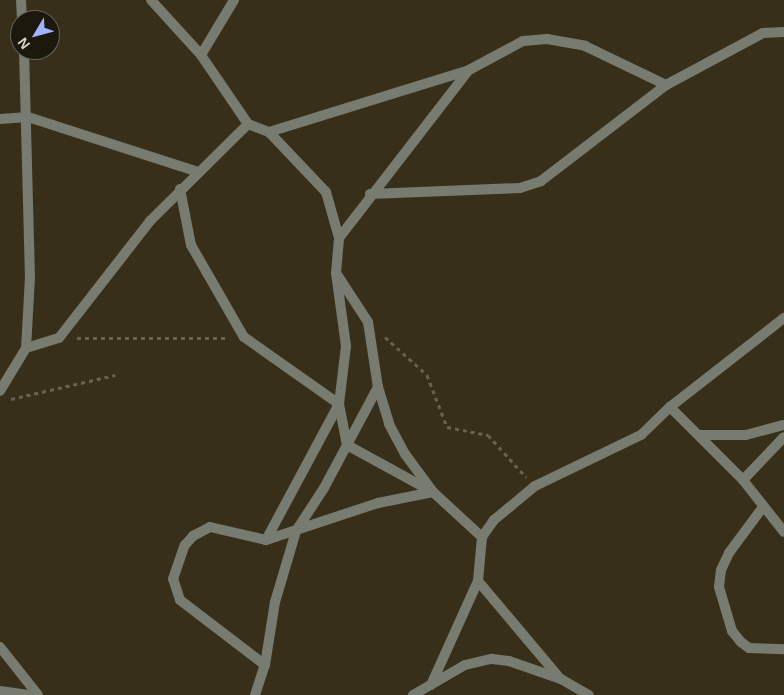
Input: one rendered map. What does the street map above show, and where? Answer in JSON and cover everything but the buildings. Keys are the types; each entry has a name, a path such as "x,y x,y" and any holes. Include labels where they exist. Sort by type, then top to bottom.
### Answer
{"street":[{"path":"151,0 201,55 248,124 269,132 326,192 338,238 336,274 346,346 339,404 347,445"},
{"path":"201,55 234,0"},
{"path":"370,194 520,188 540,180 666,85 763,33 784,32"},
{"path":"269,132 469,70 523,41 547,39 585,46 666,85"},
{"path":"0,391 26,348 30,277 28,117 25,60"},
{"path":"338,238 370,194 469,70"},
{"path":"0,119 28,117 198,172"},
{"path":"26,348 59,338 136,237 180,189 248,124"},
{"path":"180,189 192,245 244,337 339,404"},
{"path":"336,274 368,322 378,387 389,424 405,454 433,492 482,536"},
{"path":"431,685 478,581 482,536 494,520 535,486 630,443 670,407 784,318"},
{"path":"256,695 265,664 275,602 296,531 347,445 378,387"},
{"path":"266,540 339,404"},
{"path":"670,407 743,480 784,532"},
{"path":"700,435 746,435 784,425"},
{"path":"743,480 784,437"},
{"path":"347,445 433,492"},
{"path":"265,664 187,608 180,600 173,580 185,545 201,530 210,527 266,540 378,503 433,492"},
{"path":"763,507 729,553 721,570 719,587 732,631 740,642 749,648 784,649"},
{"path":"478,581 561,678"},
{"path":"0,647 38,695"},
{"path":"413,695 465,665 492,659 509,661 561,678 589,695"},
{"path":"0,691 29,695"}],"path":[{"path":"368,322 427,375 447,427 488,435 535,486"},
{"path":"59,338 244,337"},
{"path":"10,399 115,375"}]}
